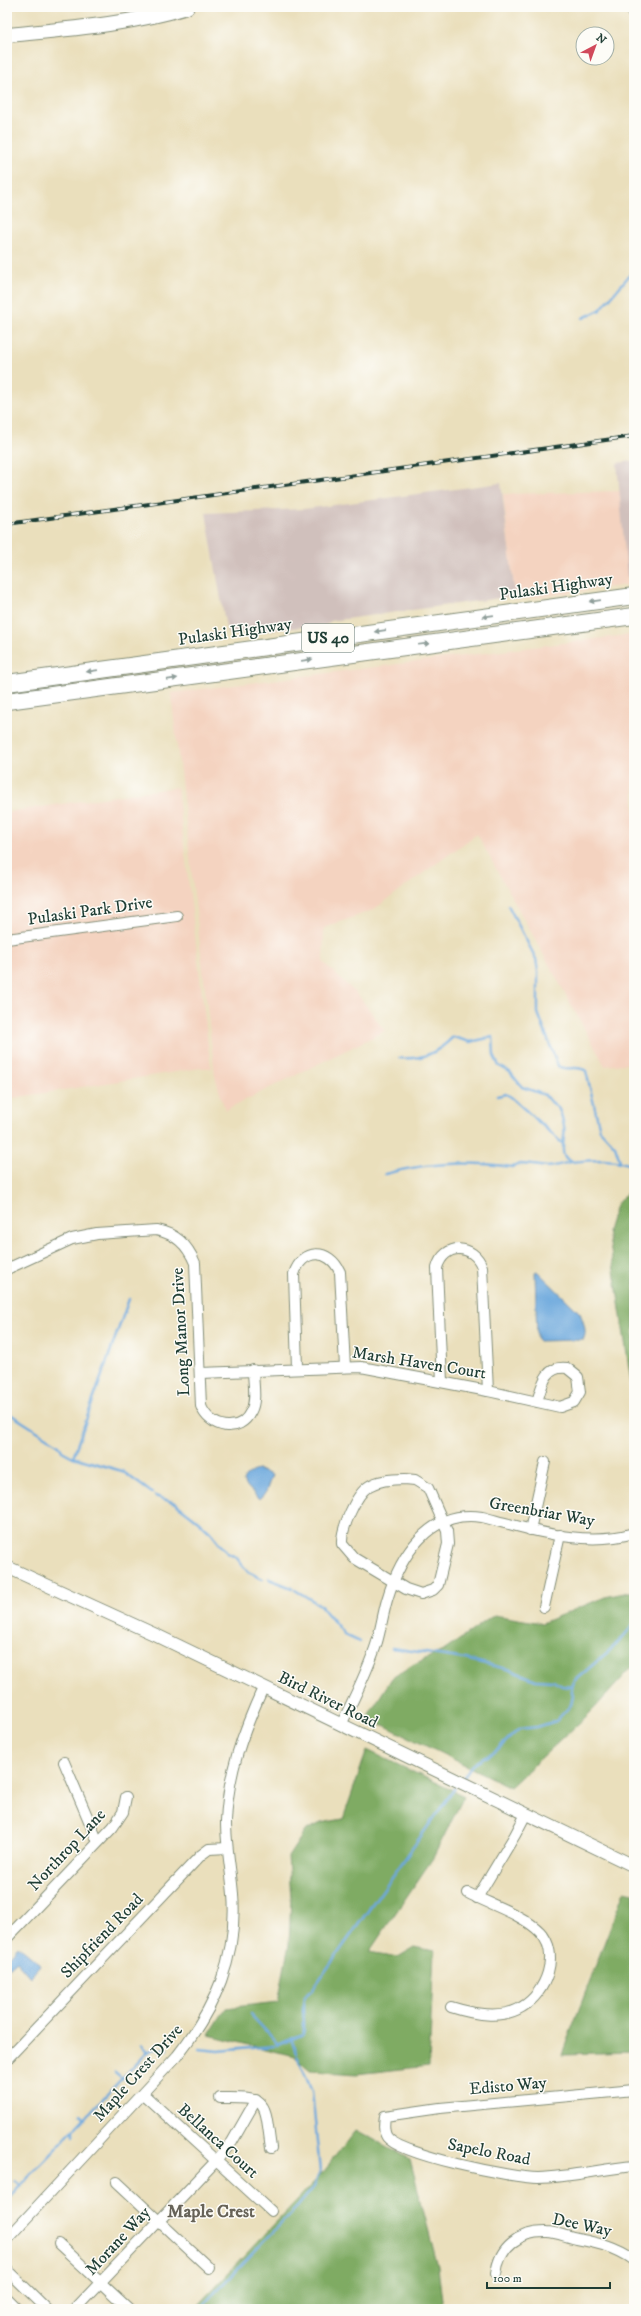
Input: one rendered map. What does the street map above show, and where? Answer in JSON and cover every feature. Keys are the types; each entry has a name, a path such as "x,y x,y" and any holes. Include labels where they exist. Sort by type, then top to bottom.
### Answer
{"highway":[{"name":"Pulaski Highway","path":"7,683 634,596"},
{"name":"US 40","path":"7,701 634,616"}],"main road":[{"path":"7,35 103,25 144,19 187,7"}],"street":[{"path":"630,7 634,16"},
{"name":"Pulaski Park Drive","path":"7,939 177,916"},
{"name":"Long Manor Drive","path":"7,1269 60,1243 86,1236 156,1230 176,1237 191,1253 195,1266 201,1406 204,1413 214,1423 228,1427 242,1422 252,1411 254,1401 253,1370"},
{"path":"442,1382 437,1268 440,1259 446,1253 454,1249 463,1249 476,1255 482,1267 488,1391"},
{"path":"298,1368 294,1274 302,1260 316,1254 331,1259 340,1272 345,1366"},
{"name":"Marsh Haven Court","path":"200,1373 345,1366 376,1369 560,1407 571,1404 580,1392 578,1378 567,1368 552,1370 544,1379 537,1402"},
{"path":"530,1530 546,1462"},
{"path":"405,1478 415,1480 428,1488 432,1493 443,1523 448,1537 448,1544 438,1585 433,1590 421,1594 406,1589 354,1558 342,1544 343,1531 362,1492 373,1484 382,1481 405,1478"},
{"name":"Greenbriar Way","path":"341,1725 370,1662 387,1600 394,1582 416,1541 422,1534 443,1523 467,1516 482,1517 530,1530 560,1535 601,1539 634,1533"},
{"path":"544,1607 560,1535"},
{"name":"Bird River Road","path":"7,1568 152,1633 263,1688 634,1866"},
{"name":"Maple Crest Drive","path":"7,2239 143,2094 189,2042 210,2008 220,1986 233,1939 234,1921 226,1821 229,1792 236,1755 244,1731 263,1688"},
{"path":"64,1762 98,1842"},
{"name":"Northrop Lane","path":"7,1938 119,1818 126,1806 126,1798"},
{"path":"451,2007 476,2015 509,2012 522,2008 543,1985 551,1965 549,1948 541,1933 531,1923 472,1895 515,1835 526,1814"},
{"name":"Shipfriend Road","path":"7,2059 201,1855 209,1849 228,1848"},
{"name":"Edisto Way","path":"384,2116 440,2108 634,2090"},
{"name":"Bellanca Court","path":"143,2094 271,2211"},
{"path":"220,2098 249,2098 256,2100 266,2111 272,2148"},
{"name":"Morane Way","path":"75,2309 216,2161 232,2142 256,2100"},
{"name":"Sapelo Road","path":"384,2116 385,2132 388,2138 399,2146 437,2158 515,2177 546,2177 634,2166"},
{"path":"117,2182 209,2268"},
{"name":"Dee Way","path":"496,2274 497,2262 503,2249 513,2241 528,2235 547,2232 610,2246 634,2260"},
{"path":"59,2244 129,2309"},
{"path":"7,2270 47,2309"},
{"path":"7,2299 17,2309"}],"shaded area":[{"path":"634,461 634,576 627,577 617,463"},
{"path":"501,483 515,596 331,621 326,625 227,634 206,513 304,509"},
{"path":"620,491 628,585 515,600 503,494"},
{"path":"634,634 634,1063 605,1066 477,834 373,910 324,928 323,962 359,996 385,1031 225,1110 215,1076 171,693"},
{"path":"177,787 211,1068 200,1068 7,1099 7,812"}],"green space":[{"path":"633,1186 634,1401 608,1231 616,1205"},
{"path":"634,1591 634,1665 592,1711 510,1787 367,1717 392,1678 414,1664 445,1650 494,1615 542,1623 605,1597"},
{"path":"367,1750 464,1796 433,1858 369,1952 398,1957 415,1947 434,1951 429,2066 356,2074 311,2071 294,2056 209,2035 226,2008 278,2002 289,1944 291,1898 288,1857 305,1831 321,1823 343,1819"},
{"path":"624,1891 634,1893 634,2052 562,2054"},
{"path":"356,2130 410,2159 438,2267 443,2309 194,2309 316,2180"}],"water":[{"path":"537,1271 580,1313 585,1330 583,1340 539,1341 537,1339 535,1272"},
{"path":"258,1470 272,1475 266,1492 259,1499 243,1482 245,1477 253,1471"},
{"path":"18,1946 41,1965 30,1977 16,1961 8,1968 7,1967 7,1959"}],"waterway":[{"path":"583,318 600,310 634,270"},
{"path":"508,905 536,959 538,971 538,1013 558,1066 561,1068 579,1068 586,1071 600,1130 615,1146 620,1161"},
{"path":"399,1058 415,1058 429,1054 447,1043 453,1037 470,1042 493,1037 494,1056 499,1066 510,1072 522,1087 545,1095 558,1108 565,1131 563,1147 564,1156 573,1162"},
{"path":"497,1096 506,1094 511,1097 562,1143"},
{"path":"385,1174 417,1167 464,1163 512,1167 523,1164 547,1167 571,1162 612,1160 634,1167"},
{"path":"73,1457 129,1299"},
{"path":"7,1412 59,1445 62,1451 73,1457 122,1471 152,1493"},
{"path":"155,1496 175,1503 211,1533 227,1553 236,1557 248,1572 263,1579"},
{"path":"269,1579 292,1588"},
{"path":"295,1590 320,1605 345,1635 360,1642"},
{"path":"463,1778 471,1766 498,1749 519,1729 537,1727 556,1721 571,1705 573,1696 571,1687 573,1682 617,1644 634,1624"},
{"path":"392,1648 465,1659 507,1669 536,1680 553,1681 562,1686 571,1687"},
{"path":"278,2045 303,2034 303,2005 307,1994 312,1990 455,1788"},
{"path":"251,2015 279,2045"},
{"path":"292,2041 296,2053"},
{"path":"141,2045 148,2051"},
{"path":"200,2049 218,2051 275,2046"},
{"path":"7,2200 145,2054 153,2049 167,2049"},
{"path":"199,2309 298,2206 314,2187 320,2171 312,2091 297,2056"},
{"path":"115,2072 122,2078"},
{"path":"81,2113 85,2119"},
{"path":"74,2129 74,2136"},
{"path":"15,2181 20,2185"}],"railway":[{"path":"7,524 634,436"}],"district":[{"name":"Maple Crest","path":"211,2212"}]}
